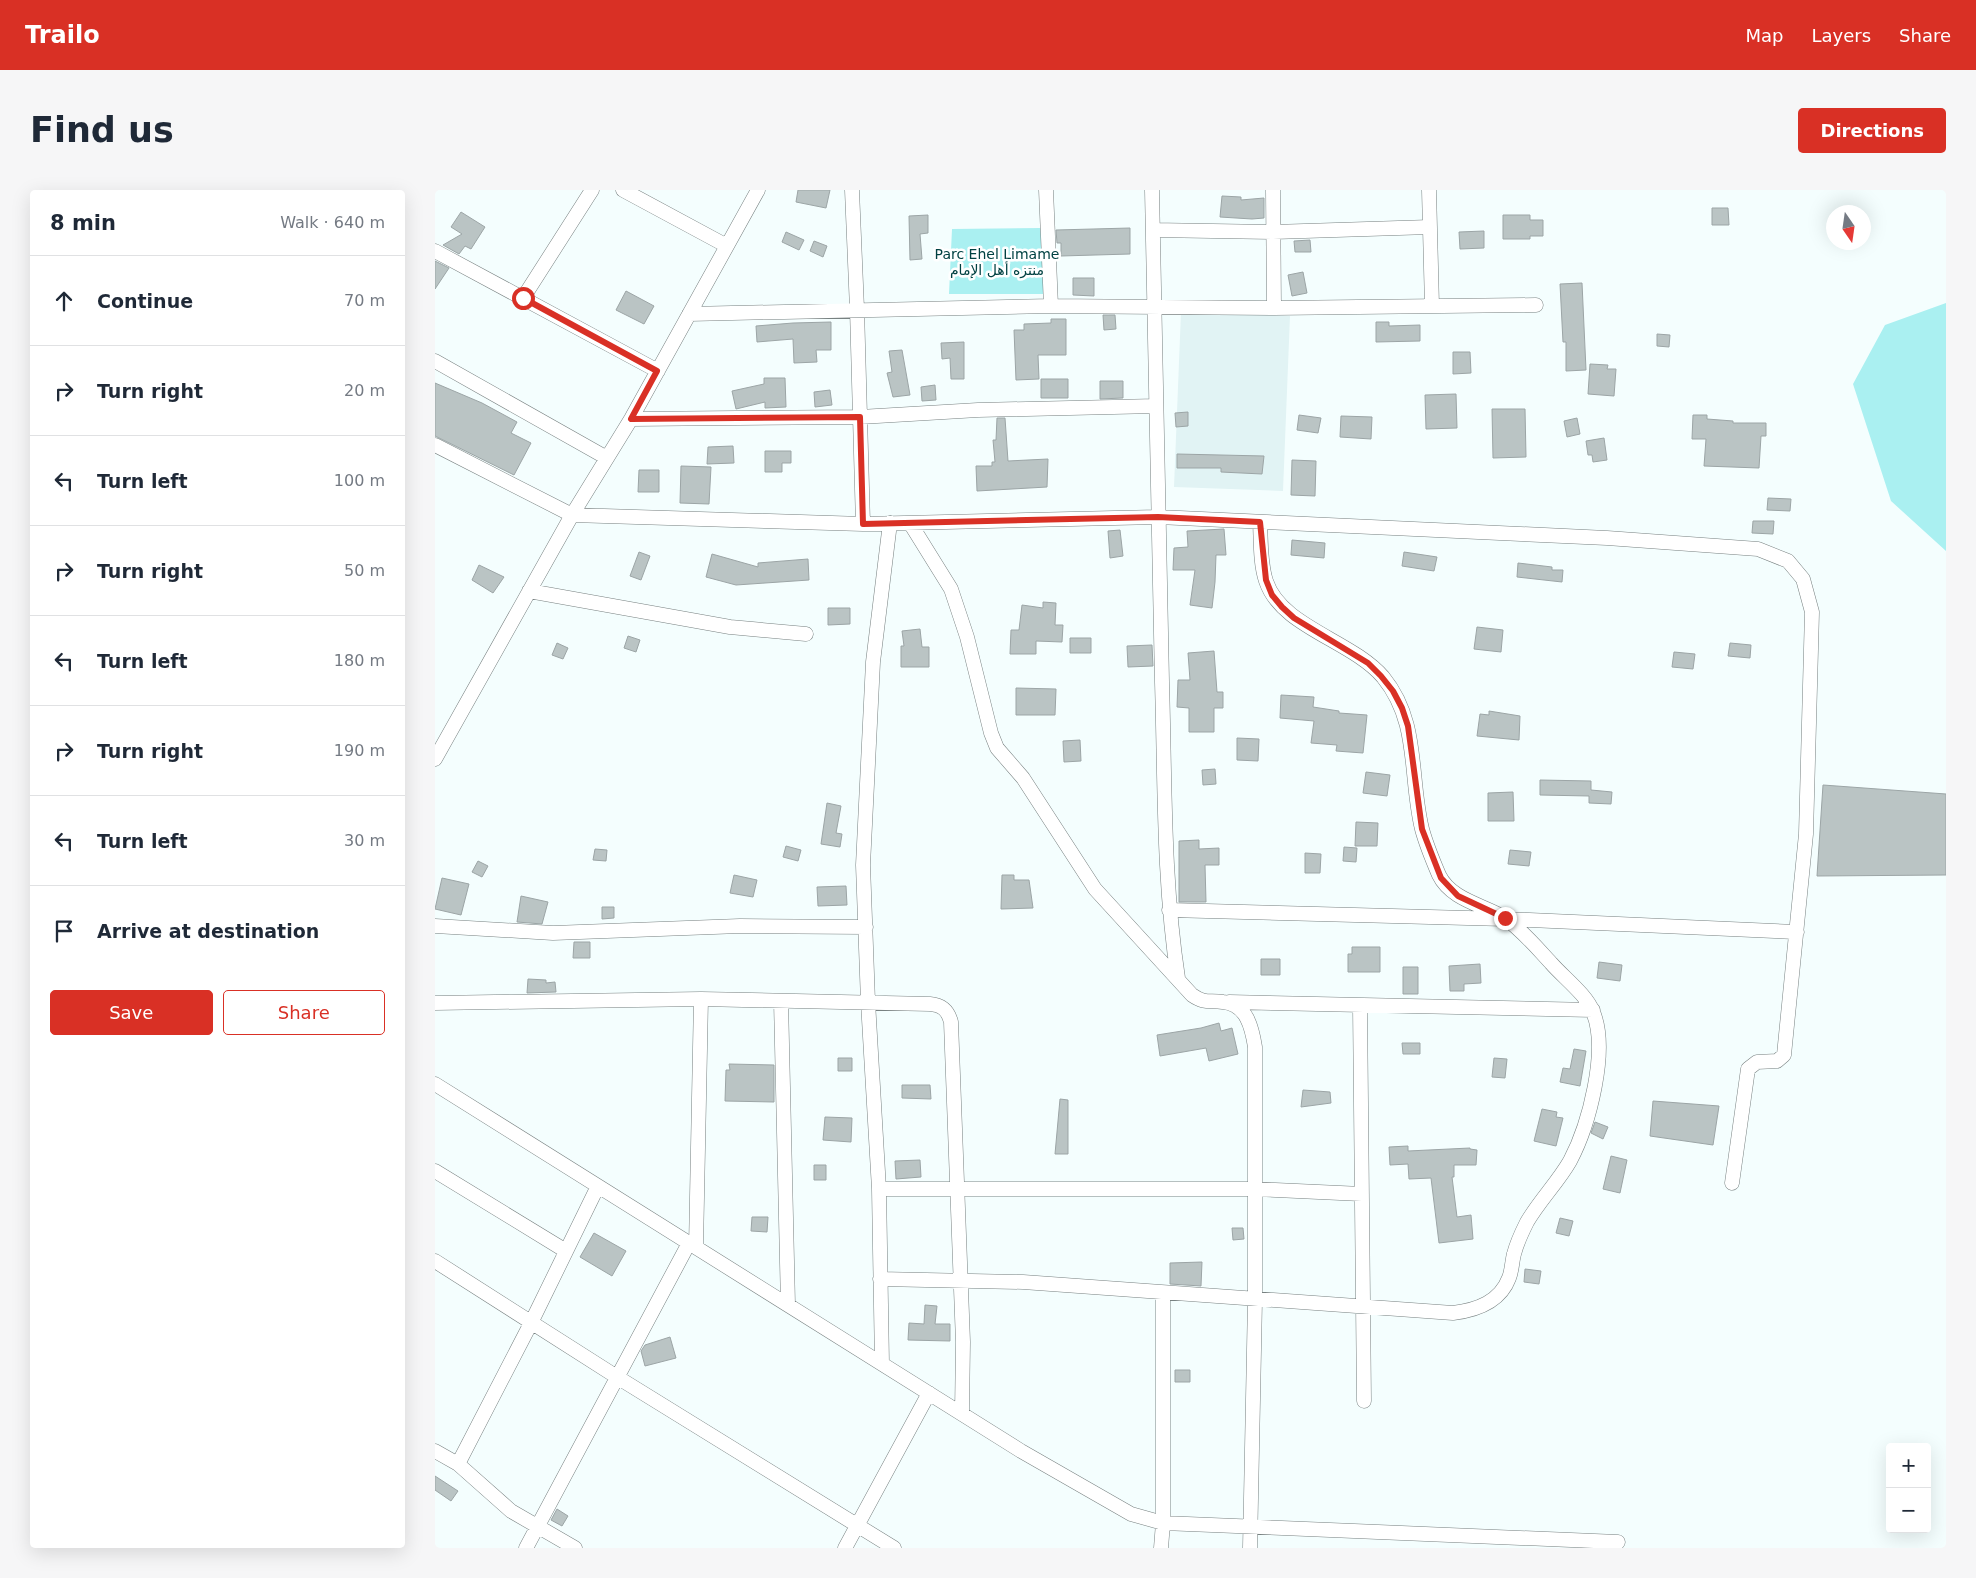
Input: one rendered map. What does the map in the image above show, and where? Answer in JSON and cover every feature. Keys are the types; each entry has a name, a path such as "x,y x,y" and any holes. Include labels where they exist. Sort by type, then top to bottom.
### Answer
{"street":[{"path":"523,298 592,190"},
{"path":"623,190 727,246"},
{"path":"435,759 572,515 631,419 758,190"},
{"path":"851,190 857,309 863,524"},
{"path":"1046,190 1051,306"},
{"path":"1152,190 1158,517 1169,910 1178,978"},
{"path":"1273,190 1274,308"},
{"path":"1429,190 1432,306"},
{"path":"1153,230 1273,232 1430,227"},
{"path":"435,251 657,371"},
{"path":"689,314 1051,306 1274,308 1536,305"},
{"path":"435,361 607,458"},
{"path":"631,419 860,417 978,410 1156,406"},
{"path":"435,445 572,515 863,524 1158,517 1626,539 1758,549 1788,561 1803,579 1812,612 1806,834 1784,1055 1777,1061 1757,1062 1748,1069 1732,1183"},
{"path":"881,1279 1023,1282 1255,1300 1363,1305 1453,1313 1471,1311 1487,1304 1500,1292 1509,1278 1521,1232 1533,1211 1569,1162 1590,1106 1599,1054 1598,1030 1593,1010 1578,991 1505,918 1458,896 1441,878 1422,829 1408,726 1402,708 1393,691 1368,663 1294,618 1272,595 1266,580 1260,522"},
{"path":"882,1364 879,1189 868,1002 863,865 873,662 890,523"},
{"path":"911,523 951,589 967,637 991,733 997,748 1023,778 1095,889 1201,1002 1593,1010"},
{"path":"529,591 730,627 806,634"},
{"path":"1169,910 1505,918 1797,932"},
{"path":"435,926 553,933 740,926 866,927"},
{"path":"526,1548 617,1377 692,1245 701,999"},
{"path":"435,1003 701,999 938,1005 949,1014 951,1022 961,1281 962,1413"},
{"path":"781,1001 788,1305"},
{"path":"1225,1002 1238,1008 1246,1016 1252,1026 1255,1047 1255,1300 1250,1548"},
{"path":"1360,1005 1363,1401"},
{"path":"435,1084 1021,1451 1131,1514 1163,1523 1618,1542"},
{"path":"435,1171 566,1251"},
{"path":"457,1464 531,1323 598,1186"},
{"path":"879,1189 1255,1189 1362,1194"},
{"path":"435,1261 617,1377 894,1548"},
{"path":"1161,1548 1163,1523 1163,1293"},
{"path":"845,1548 929,1393"},
{"path":"435,1451 457,1464 511,1510 575,1548"}],"shaded area":[{"path":"1181,312 1290,316 1283,491 1174,487"}],"green space":[{"name":"Parc Ehel Limame منتزه أهل الإمام","path":"1041,228 1044,294 949,294 952,229"},
{"path":"1946,303 1946,551 1891,501 1853,384 1885,325"}],"building":[{"path":"798,190 830,190 826,208 796,202"},
{"path":"1222,196 1241,197 1241,200 1264,198 1264,218 1220,217"},
{"path":"1712,208 1728,208 1729,225 1712,225"},
{"path":"461,212 485,227 471,249 465,246 459,254 443,245 462,234 451,227"},
{"path":"928,215 928,233 920,234 922,259 910,260 909,216"},
{"path":"1503,215 1530,215 1530,220 1543,220 1543,236 1530,236 1530,239 1503,239"},
{"path":"1130,228 1130,254 1061,256 1061,243 1057,243 1056,230"},
{"path":"1484,231 1484,248 1460,249 1459,232"},
{"path":"786,232 804,240 799,250 782,242"},
{"path":"1310,240 1311,252 1295,252 1294,241"},
{"path":"814,241 827,246 823,257 810,251"},
{"path":"435,261 449,268 435,289"},
{"path":"1303,272 1307,293 1292,296 1288,275"},
{"path":"1073,278 1094,278 1094,296 1073,295"},
{"path":"1582,283 1586,370 1566,371 1566,342 1563,342 1560,284"},
{"path":"626,291 654,306 644,324 616,310"},
{"path":"1103,315 1115,315 1116,329 1104,330"},
{"path":"1051,319 1066,319 1066,355 1038,355 1039,379 1016,380 1014,330 1024,330 1024,324 1051,323"},
{"path":"831,322 831,350 816,350 817,362 794,363 793,339 757,342 756,326"},
{"path":"1376,322 1389,322 1389,326 1420,325 1420,341 1376,342"},
{"path":"1657,334 1670,335 1669,347 1657,346"},
{"path":"964,342 964,379 951,379 950,358 942,359 941,343"},
{"path":"902,350 910,395 893,397 887,373 892,372 889,351"},
{"path":"1453,352 1470,352 1471,373 1453,374"},
{"path":"1590,364 1608,365 1607,369 1616,369 1614,396 1588,394"},
{"path":"764,378 785,378 786,407 765,408 765,402 736,409 732,391 764,384"},
{"path":"1041,379 1068,379 1068,398 1041,398"},
{"path":"1100,381 1123,381 1123,398 1100,399"},
{"path":"435,383 482,403 517,422 511,433 531,443 514,475 435,436"},
{"path":"935,385 936,400 922,401 921,387"},
{"path":"830,390 832,405 815,407 814,392"},
{"path":"1456,394 1457,428 1426,429 1425,395"},
{"path":"1492,409 1525,409 1526,457 1493,458"},
{"path":"1188,412 1188,426 1176,427 1175,413"},
{"path":"1299,415 1321,418 1318,433 1297,430"},
{"path":"1693,415 1707,415 1707,419 1733,421 1733,423 1766,423 1766,436 1761,436 1759,468 1704,466 1706,439 1692,439"},
{"path":"1341,416 1372,417 1371,439 1340,437"},
{"path":"997,418 1005,418 1008,461 1048,459 1047,487 977,491 976,466 992,466 992,462 995,462 993,440 996,440"},
{"path":"1577,418 1580,434 1567,437 1564,421"},
{"path":"1604,438 1607,460 1593,462 1592,455 1588,455 1586,441"},
{"path":"733,446 734,463 707,464 708,447"},
{"path":"765,451 791,451 791,463 782,463 782,472 765,472"},
{"path":"1177,454 1264,456 1262,474 1221,472 1221,468 1177,468"},
{"path":"1292,460 1316,461 1315,496 1291,495"},
{"path":"681,466 711,467 709,504 680,503"},
{"path":"639,470 659,470 659,492 638,492"},
{"path":"1768,498 1791,499 1790,511 1767,510"},
{"path":"1753,521 1774,521 1773,534 1752,533"},
{"path":"1224,529 1226,555 1216,555 1212,608 1190,605 1195,570 1173,570 1174,548 1188,547 1187,531"},
{"path":"1120,530 1123,556 1110,558 1108,531"},
{"path":"1292,540 1325,543 1324,558 1291,555"},
{"path":"639,552 650,556 641,580 630,576"},
{"path":"1404,552 1437,557 1434,571 1402,566"},
{"path":"712,554 758,567 758,563 808,559 809,580 736,585 706,577"},
{"path":"1518,563 1552,567 1552,570 1563,570 1562,582 1517,577"},
{"path":"479,565 504,577 493,593 472,580"},
{"path":"1043,602 1056,603 1055,625 1063,625 1062,642 1036,641 1036,654 1010,654 1011,630 1019,630 1022,605 1043,608"},
{"path":"828,608 850,608 850,624 828,625"},
{"path":"1477,627 1503,630 1501,652 1474,649"},
{"path":"920,629 922,647 929,647 929,667 901,667 901,646 904,646 902,631"},
{"path":"628,636 640,640 636,652 624,648"},
{"path":"1070,638 1091,638 1091,653 1070,653"},
{"path":"557,643 568,648 563,659 552,655"},
{"path":"1730,643 1751,645 1750,658 1728,656"},
{"path":"1152,645 1153,666 1128,667 1127,646"},
{"path":"1214,651 1217,692 1223,692 1223,708 1214,708 1214,732 1189,732 1189,708 1177,707 1178,680 1190,680 1188,653"},
{"path":"1674,652 1695,654 1693,669 1672,667"},
{"path":"1016,688 1056,689 1055,715 1016,715"},
{"path":"1281,695 1314,697 1313,707 1339,711 1339,713 1367,715 1363,753 1336,751 1337,745 1311,743 1314,721 1280,718"},
{"path":"1489,711 1520,716 1519,740 1477,736 1480,714 1489,715"},
{"path":"1237,738 1259,739 1258,761 1237,760"},
{"path":"1080,740 1081,761 1064,762 1063,741"},
{"path":"1215,769 1216,784 1203,785 1202,770"},
{"path":"1366,772 1390,775 1387,796 1363,793"},
{"path":"1540,780 1591,781 1591,790 1612,792 1611,804 1589,803 1589,796 1540,795"},
{"path":"1823,785 1946,794 1946,875 1817,876"},
{"path":"1513,792 1514,821 1488,821 1488,793"},
{"path":"827,803 841,806 836,833 842,834 840,847 821,844"},
{"path":"1356,822 1378,823 1377,846 1355,846"},
{"path":"1199,840 1199,849 1219,848 1219,865 1205,865 1206,902 1179,902 1179,841"},
{"path":"786,846 801,850 798,861 783,857"},
{"path":"1344,847 1357,848 1356,862 1343,861"},
{"path":"595,849 607,850 606,861 593,860"},
{"path":"1510,850 1531,852 1529,866 1508,864"},
{"path":"1305,853 1321,854 1320,873 1305,873"},
{"path":"478,861 488,866 482,877 472,872"},
{"path":"734,875 757,880 753,897 730,893"},
{"path":"1002,875 1014,875 1014,880 1029,880 1033,908 1001,909"},
{"path":"442,878 469,884 461,915 435,909"},
{"path":"846,886 847,905 818,906 817,887"},
{"path":"521,896 548,902 542,924 517,922"},
{"path":"602,907 614,907 614,918 602,919"},
{"path":"574,942 590,942 590,958 573,958"},
{"path":"1352,947 1380,947 1380,972 1348,972 1348,954 1352,954"},
{"path":"1261,959 1280,959 1280,975 1261,975"},
{"path":"1599,962 1622,965 1620,981 1597,978"},
{"path":"1480,964 1481,983 1464,984 1464,991 1450,991 1449,966"},
{"path":"1403,967 1418,967 1418,994 1403,994"},
{"path":"528,979 546,980 546,983 555,982 556,992 527,993"},
{"path":"1219,1023 1221,1031 1232,1028 1238,1054 1209,1061 1206,1048 1160,1056 1157,1035"},
{"path":"1402,1043 1420,1043 1420,1054 1403,1054"},
{"path":"1574,1049 1586,1051 1580,1086 1560,1082 1563,1068 1570,1069"},
{"path":"838,1058 852,1058 852,1071 838,1071"},
{"path":"1494,1058 1507,1059 1505,1078 1492,1077"},
{"path":"729,1064 774,1065 774,1102 725,1101 726,1070 730,1070"},
{"path":"902,1085 930,1085 931,1099 902,1098"},
{"path":"1303,1090 1330,1092 1331,1103 1301,1107"},
{"path":"1060,1099 1068,1100 1068,1154 1055,1154"},
{"path":"1653,1101 1719,1106 1713,1145 1650,1136"},
{"path":"1542,1109 1557,1112 1556,1117 1563,1118 1556,1146 1534,1141"},
{"path":"825,1117 852,1118 851,1142 823,1140"},
{"path":"1595,1122 1608,1127 1603,1139 1591,1133"},
{"path":"1408,1146 1408,1151 1470,1148 1477,1150 1476,1165 1454,1165 1454,1177 1452,1177 1457,1217 1471,1215 1473,1239 1439,1243 1431,1178 1409,1179 1408,1164 1390,1165 1389,1147"},
{"path":"1611,1156 1627,1160 1620,1193 1603,1189"},
{"path":"920,1160 921,1177 896,1179 895,1161"},
{"path":"814,1165 826,1165 826,1180 814,1180"},
{"path":"752,1217 768,1217 767,1232 751,1231"},
{"path":"1560,1218 1573,1221 1569,1236 1556,1233"},
{"path":"1232,1228 1243,1228 1244,1239 1233,1240"},
{"path":"594,1233 626,1251 612,1276 580,1257"},
{"path":"1202,1262 1201,1286 1170,1284 1170,1263"},
{"path":"1525,1269 1541,1271 1539,1284 1524,1282"},
{"path":"925,1305 937,1306 935,1324 950,1324 950,1341 908,1340 909,1323 924,1324"},
{"path":"670,1337 676,1358 645,1366 641,1351 645,1345"},
{"path":"1175,1370 1190,1370 1190,1382 1175,1382"},
{"path":"435,1476 458,1491 451,1501 435,1490"},
{"path":"557,1509 568,1516 562,1526 551,1520"}],"route":[{"path":"523,298 657,371 631,419 860,417 863,524 1158,517 1260,522 1263,565 1272,595 1294,618 1368,663 1393,691 1402,708 1408,726 1422,829 1441,878 1458,896 1505,918"}]}
